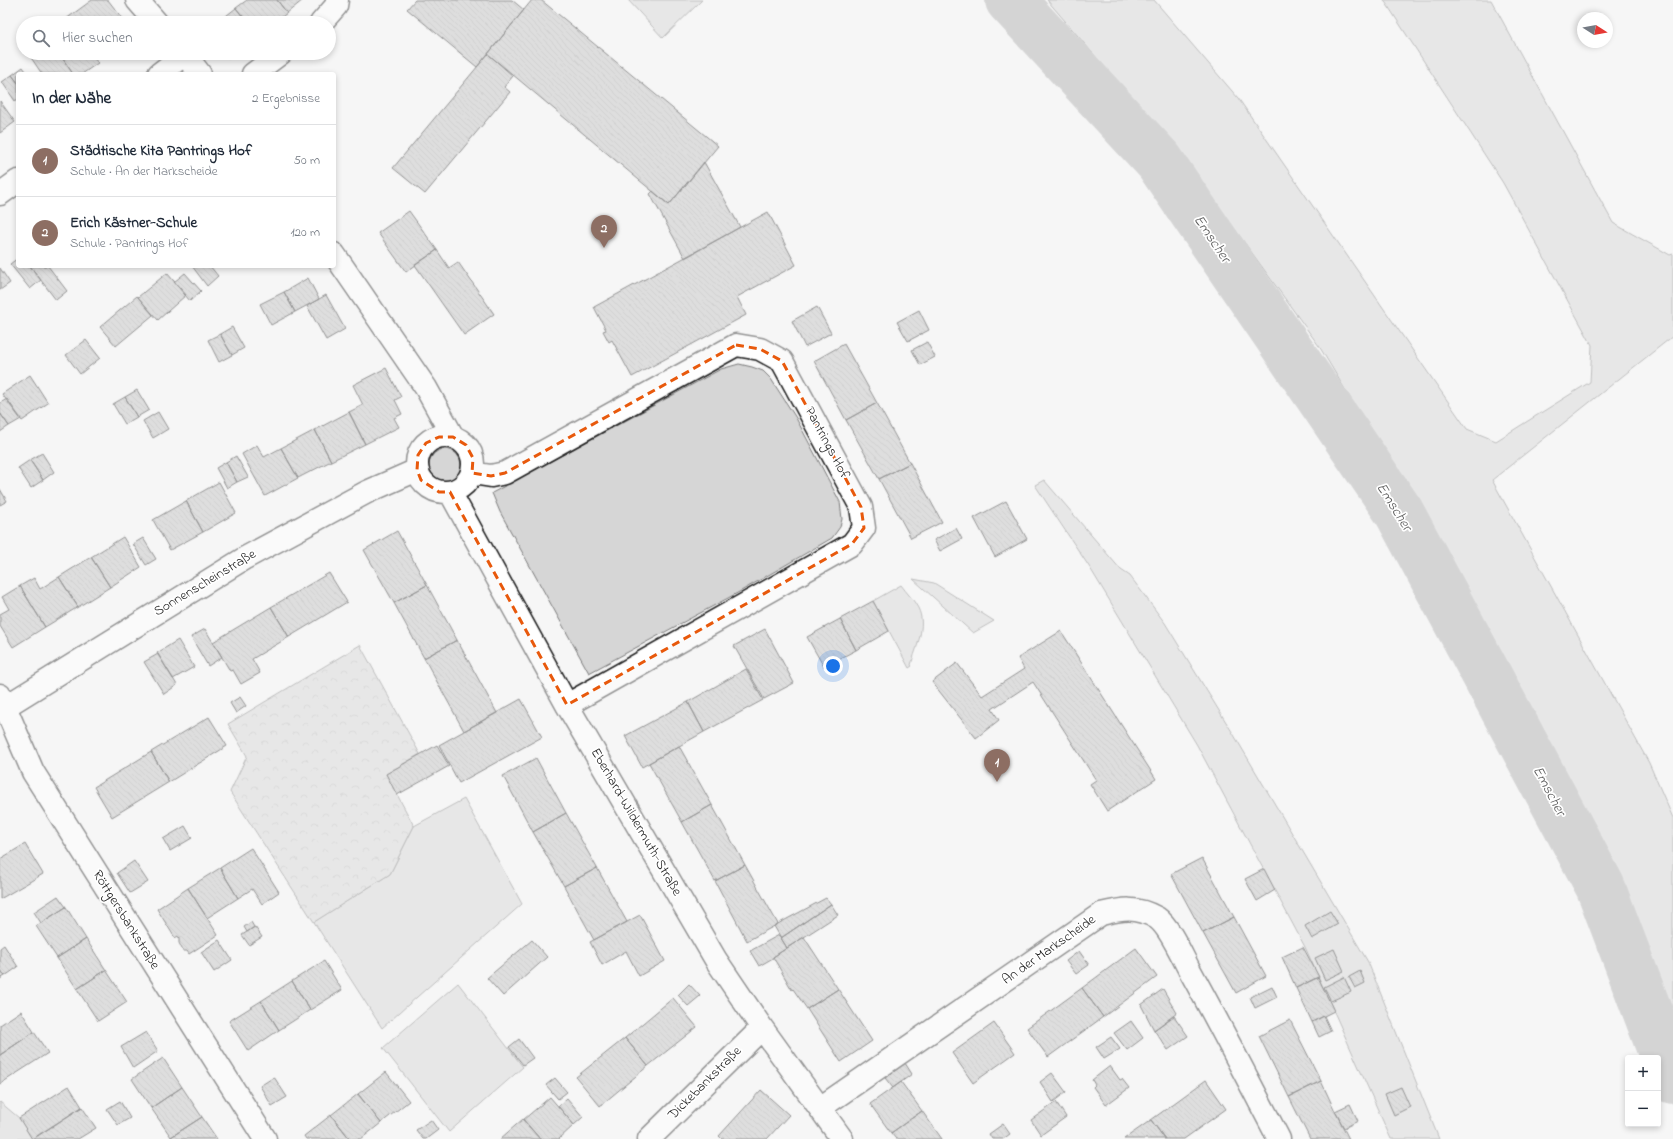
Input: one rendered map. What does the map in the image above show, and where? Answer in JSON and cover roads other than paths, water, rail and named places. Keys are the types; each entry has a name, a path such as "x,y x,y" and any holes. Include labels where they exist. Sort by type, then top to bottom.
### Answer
{"street":[{"path":"137,0 151,16"},
{"path":"327,16 336,6 337,0"},
{"path":"162,72 176,60"},
{"path":"189,60 198,72"},
{"path":"255,72 271,60"},
{"path":"0,194 16,182"},
{"path":"336,257 426,388 453,437"},
{"name":"Pantrings Hof","path":"472,473 491,476 505,473 736,345 760,349 782,361 861,507 864,528 852,544 567,705"},
{"path":"439,436 453,437 466,445 473,458 472,473 464,485 450,492 439,492 429,488 421,480 417,470 418,455 426,443 439,436"},
{"name":"Sonnenscheinstraße","path":"2,703 245,558 367,492 417,470"},
{"name":"Eberhard-Wildermuth-Straße","path":"450,492 567,705 716,960 762,1028 842,1139"},
{"name":"Röttgersbankstraße","path":"2,703 33,772 265,1139"},
{"name":"An der Markscheide","path":"820,1108 1101,914 1121,909 1140,911 1158,919 1170,933 1279,1139"},
{"name":"Dickebankstraße","path":"649,1139 762,1028"}],"waterway":[{"name":"Emscher","path":"1010,0 1159,161 1399,512 1600,886 1673,1079"}],"place":[{"name":"Erich Kästner-Schule","path":"604,248"},
{"name":"Städtische Kita Pantrings Hof","path":"997,782"}]}
